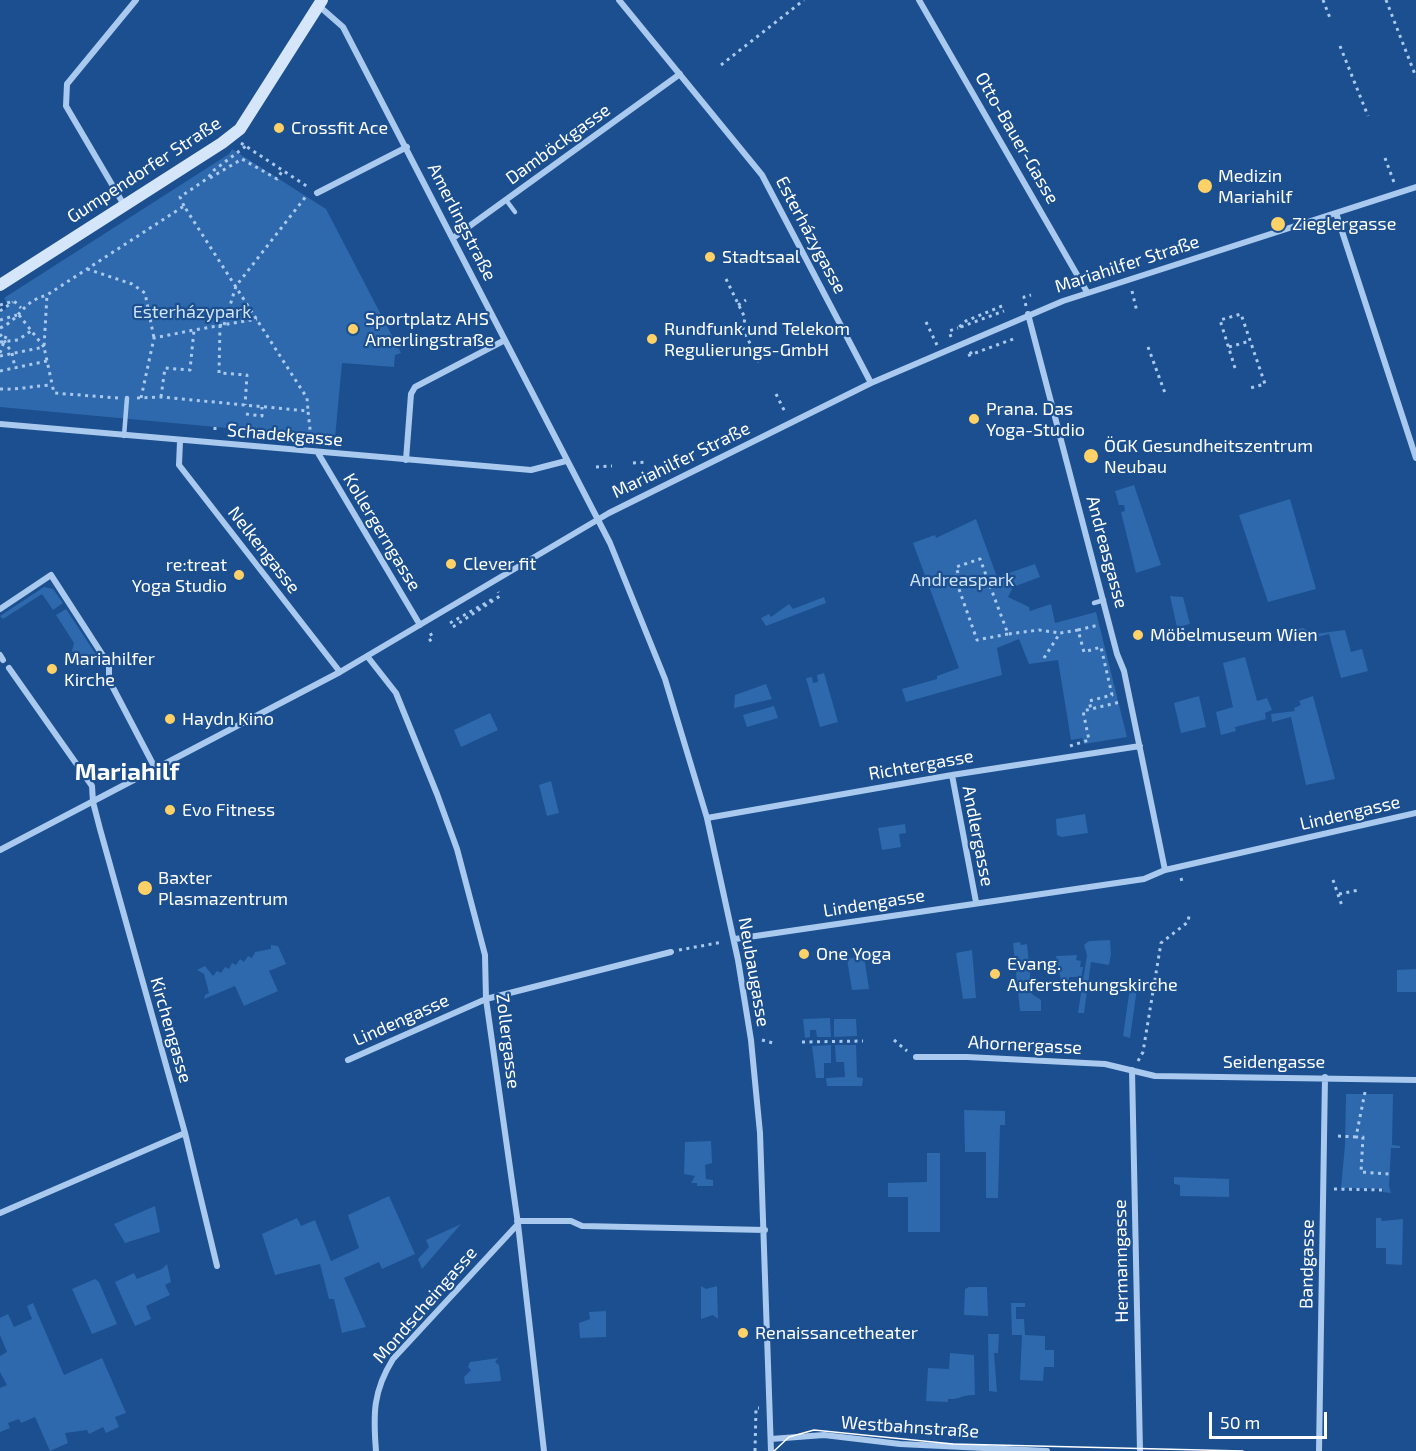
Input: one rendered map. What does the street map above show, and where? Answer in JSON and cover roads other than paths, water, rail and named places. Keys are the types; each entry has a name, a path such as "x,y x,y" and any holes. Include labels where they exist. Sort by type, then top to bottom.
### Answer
{"street":[{"path":"124,205 66,106 66,84 136,0"},
{"name":"Esterházygasse","path":"619,0 762,175 871,382"},
{"name":"Otto-Bauer-Gasse","path":"919,0 1087,292"},
{"name":"Gumpendorfer Straße","path":"0,285 240,129 320,3"},
{"name":"Amerlingstraße","path":"320,3 343,27 407,147 596,520"},
{"name":"Damböckgasse","path":"453,238 680,74"},
{"path":"318,193 407,147"},
{"name":"Mariahilfer Straße","path":"0,850 340,672 596,520 871,382 1028,314 1087,292 1416,187"},
{"path":"1336,213 1416,458"},
{"name":"Andreasgasse","path":"1028,314 1131,699 1165,870"},
{"path":"406,460 411,394 415,387 505,340"},
{"name":"Schadekgasse","path":"0,424 531,470 566,461"},
{"name":"Nelkengasse","path":"180,441 179,465 340,672"},
{"name":"Kollergerngasse","path":"318,453 420,625"},
{"name":"Neubaugasse","path":"596,520 610,543 665,679 707,818 735,939 751,1040 760,1133 771,1451"},
{"path":"0,609 51,575 109,665 109,680 155,768"},
{"name":"Zollergasse","path":"368,656 396,693 437,794 458,849 485,955 486,999 518,1223 544,1451"},
{"name":"Kirchengasse","path":"9,668 88,777 94,792 93,802 185,1132 217,1266"},
{"name":"Richtergasse","path":"707,818 952,775 1140,746"},
{"name":"Andlergasse","path":"952,775 976,902"},
{"name":"Lindengasse","path":"735,939 1143,879 1165,870 1416,813"},
{"name":"Lindengasse","path":"348,1060 486,999 671,952"},
{"name":"Ahornergasse","path":"916,1057 967,1057 1105,1064 1132,1070"},
{"name":"Seidengasse","path":"1132,1070 1155,1076 1416,1080"},
{"name":"Hermanngasse","path":"1132,1070 1140,1451"},
{"name":"Bandgasse","path":"1319,1451 1325,1077"},
{"path":"0,1214 185,1132"},
{"path":"518,1223 571,1221 582,1226 765,1230"},
{"name":"Mondscheingasse","path":"376,1451 375,1401 382,1377 393,1359 518,1223"},
{"name":"Westbahnstraße","path":"771,1439 824,1435 900,1444 1047,1451"}],"lane":[{"path":"506,200 515,212"},
{"path":"124,436 127,398"},
{"path":"1094,603 1104,600"}],"tram line":[{"path":"774,1451 789,1437 814,1430 953,1444 1243,1451"}],"place":[{"name":"Crossfit Ace","path":"279,128"},
{"name":"Medizin Mariahilf","path":"1205,186"},
{"name":"Zieglergasse","path":"1278,224"},
{"name":"Stadtsaal","path":"710,257"},
{"name":"Sportplatz AHS Amerlingstraße","path":"353,329"},
{"name":"Rundfunk und Telekom Regulierungs-GmbH","path":"652,339"},
{"name":"Prana. Das Yoga-Studio","path":"974,419"},
{"name":"ÖGK Gesundheitszentrum Neubau","path":"1091,456"},
{"name":"Clever fit","path":"451,564"},
{"name":"re:treat Yoga Studio","path":"239,575"},
{"name":"Möbelmuseum Wien","path":"1138,635"},
{"name":"Mariahilfer Kirche","path":"52,669"},
{"name":"Haydn Kino","path":"170,719"},
{"name":"Evo Fitness","path":"170,810"},
{"name":"Baxter Plasmazentrum","path":"145,888"},
{"name":"One Yoga","path":"804,954"},
{"name":"Evang. Auferstehungskirche","path":"995,974"},
{"name":"Renaissancetheater","path":"743,1333"}],"district":[{"name":"Mariahilf","path":"127,772"}],"park label":[{"name":"Esterházypark","path":"192,312"},
{"name":"Andreaspark","path":"962,580"}]}
